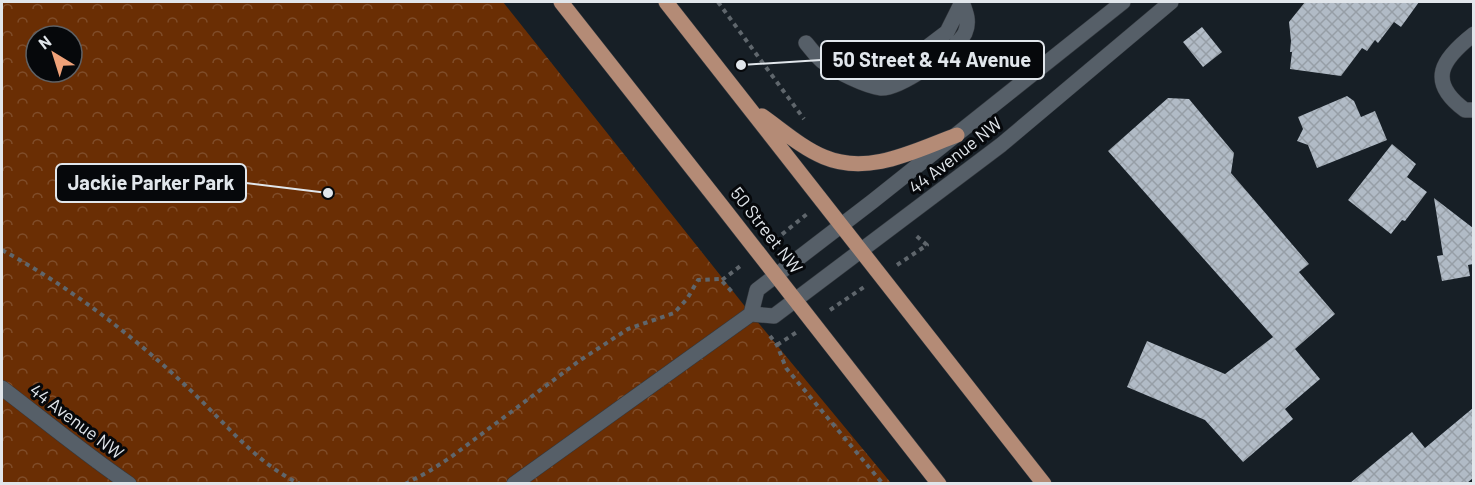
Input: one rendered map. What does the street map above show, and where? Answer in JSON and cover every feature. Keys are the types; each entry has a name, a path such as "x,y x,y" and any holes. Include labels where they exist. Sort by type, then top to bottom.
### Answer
{"main road":[{"name":"50 Street NW","path":"561,2 939,483"},
{"path":"666,2 1044,483"},
{"path":"748,106 814,152 845,164 885,162 957,135"}],"street":[{"path":"806,44 822,61 850,76 874,79 893,73 947,32 962,2"},
{"name":"44 Avenue NW","path":"1123,2 957,135 757,290 751,314 774,316 1001,145 1171,2"},
{"path":"1473,34 1453,50 1443,68 1442,84 1450,99 1465,110 1473,110"},
{"path":"514,483 751,314"},
{"name":"44 Avenue NW","path":"2,388 93,460 129,483"}],"path":[{"path":"718,2 810,127"},
{"path":"722,280 823,201"},
{"path":"883,483 786,368 777,345 927,245"},
{"path":"2,250 91,308 187,387 251,451 278,471 300,483"},
{"path":"405,483 451,457 579,361 628,329 674,313 698,280 722,280 751,314"}],"green space":[{"path":"2,2 503,2 751,314 891,483 2,483"}],"building":[{"path":"1305,2 1419,2 1401,27 1394,22 1378,43 1375,40 1367,51 1362,48 1341,76 1290,69 1292,52 1290,52 1289,22"},
{"path":"1202,27 1222,52 1203,67 1183,42"},
{"path":"1347,96 1354,101 1361,117 1375,111 1387,140 1317,168 1308,145 1297,141 1303,129 1298,117"},
{"path":"1168,98 1189,99 1234,153 1231,173 1309,264 1299,272 1335,314 1295,349 1320,379 1285,409 1293,419 1243,462 1205,420 1127,387 1147,341 1225,374 1273,337 1108,151"},
{"path":"1392,144 1416,164 1407,177 1427,192 1405,221 1402,220 1391,234 1348,200"},
{"path":"1434,198 1473,228 1473,264 1468,265 1470,276 1442,281 1437,256 1443,255"},
{"path":"1473,408 1473,478 1467,483 1350,483 1412,432 1425,448"}],"place":[{"name":"50 Street & 44 Avenue","path":"741,65"},
{"name":"Jackie Parker Park","path":"328,193"}]}
